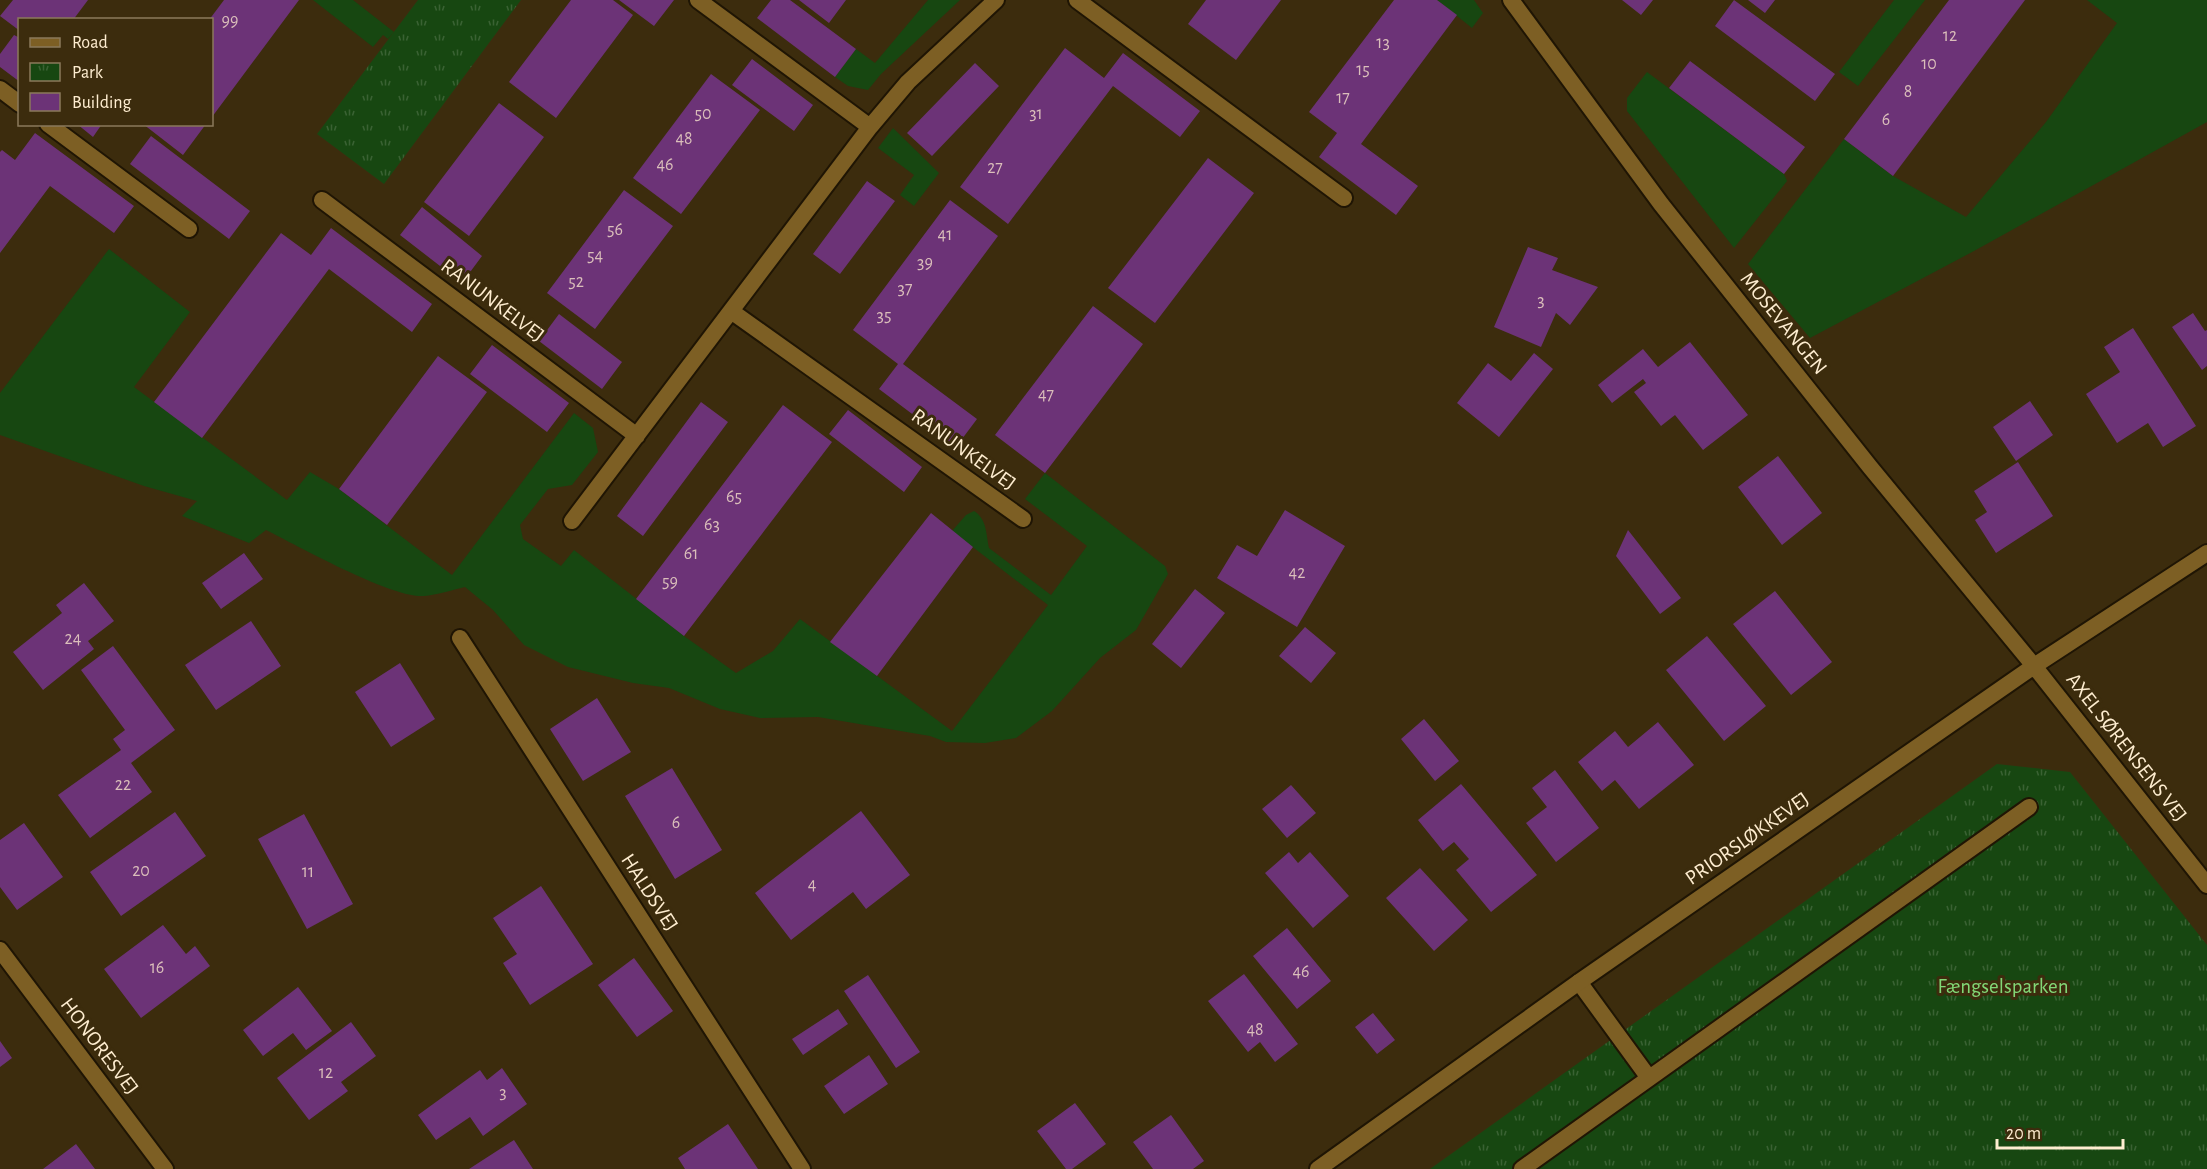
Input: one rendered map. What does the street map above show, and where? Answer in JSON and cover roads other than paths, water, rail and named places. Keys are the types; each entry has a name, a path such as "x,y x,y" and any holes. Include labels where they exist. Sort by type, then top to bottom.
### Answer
{"street":[{"path":"698,0 870,127"},
{"path":"572,521 870,127 908,82 996,0"},
{"path":"1077,0 1344,198"},
{"name":"MOSEVANGEN","path":"1511,0 1661,204 1870,466 2034,666"},
{"path":"0,89 18,102"},
{"path":"51,126 189,229"},
{"name":"RANUNKELVEJ","path":"322,200 637,436"},
{"name":"RANUNKELVEJ","path":"732,311 1023,519"},
{"name":"PRIORSLØKKEVEJ","path":"1318,1169 1579,982 2034,666 2207,553"},
{"name":"HALDSVEJ","path":"460,639 802,1169"},
{"name":"AXEL SØRENSENS VEJ","path":"2034,666 2207,885"},
{"path":"1521,1169 2029,807"},
{"name":"HONORESVEJ","path":"0,950 165,1169"},
{"path":"1579,982 1649,1078"}],"park label":[{"name":"Fængselsparken","path":"2003,986"}]}
